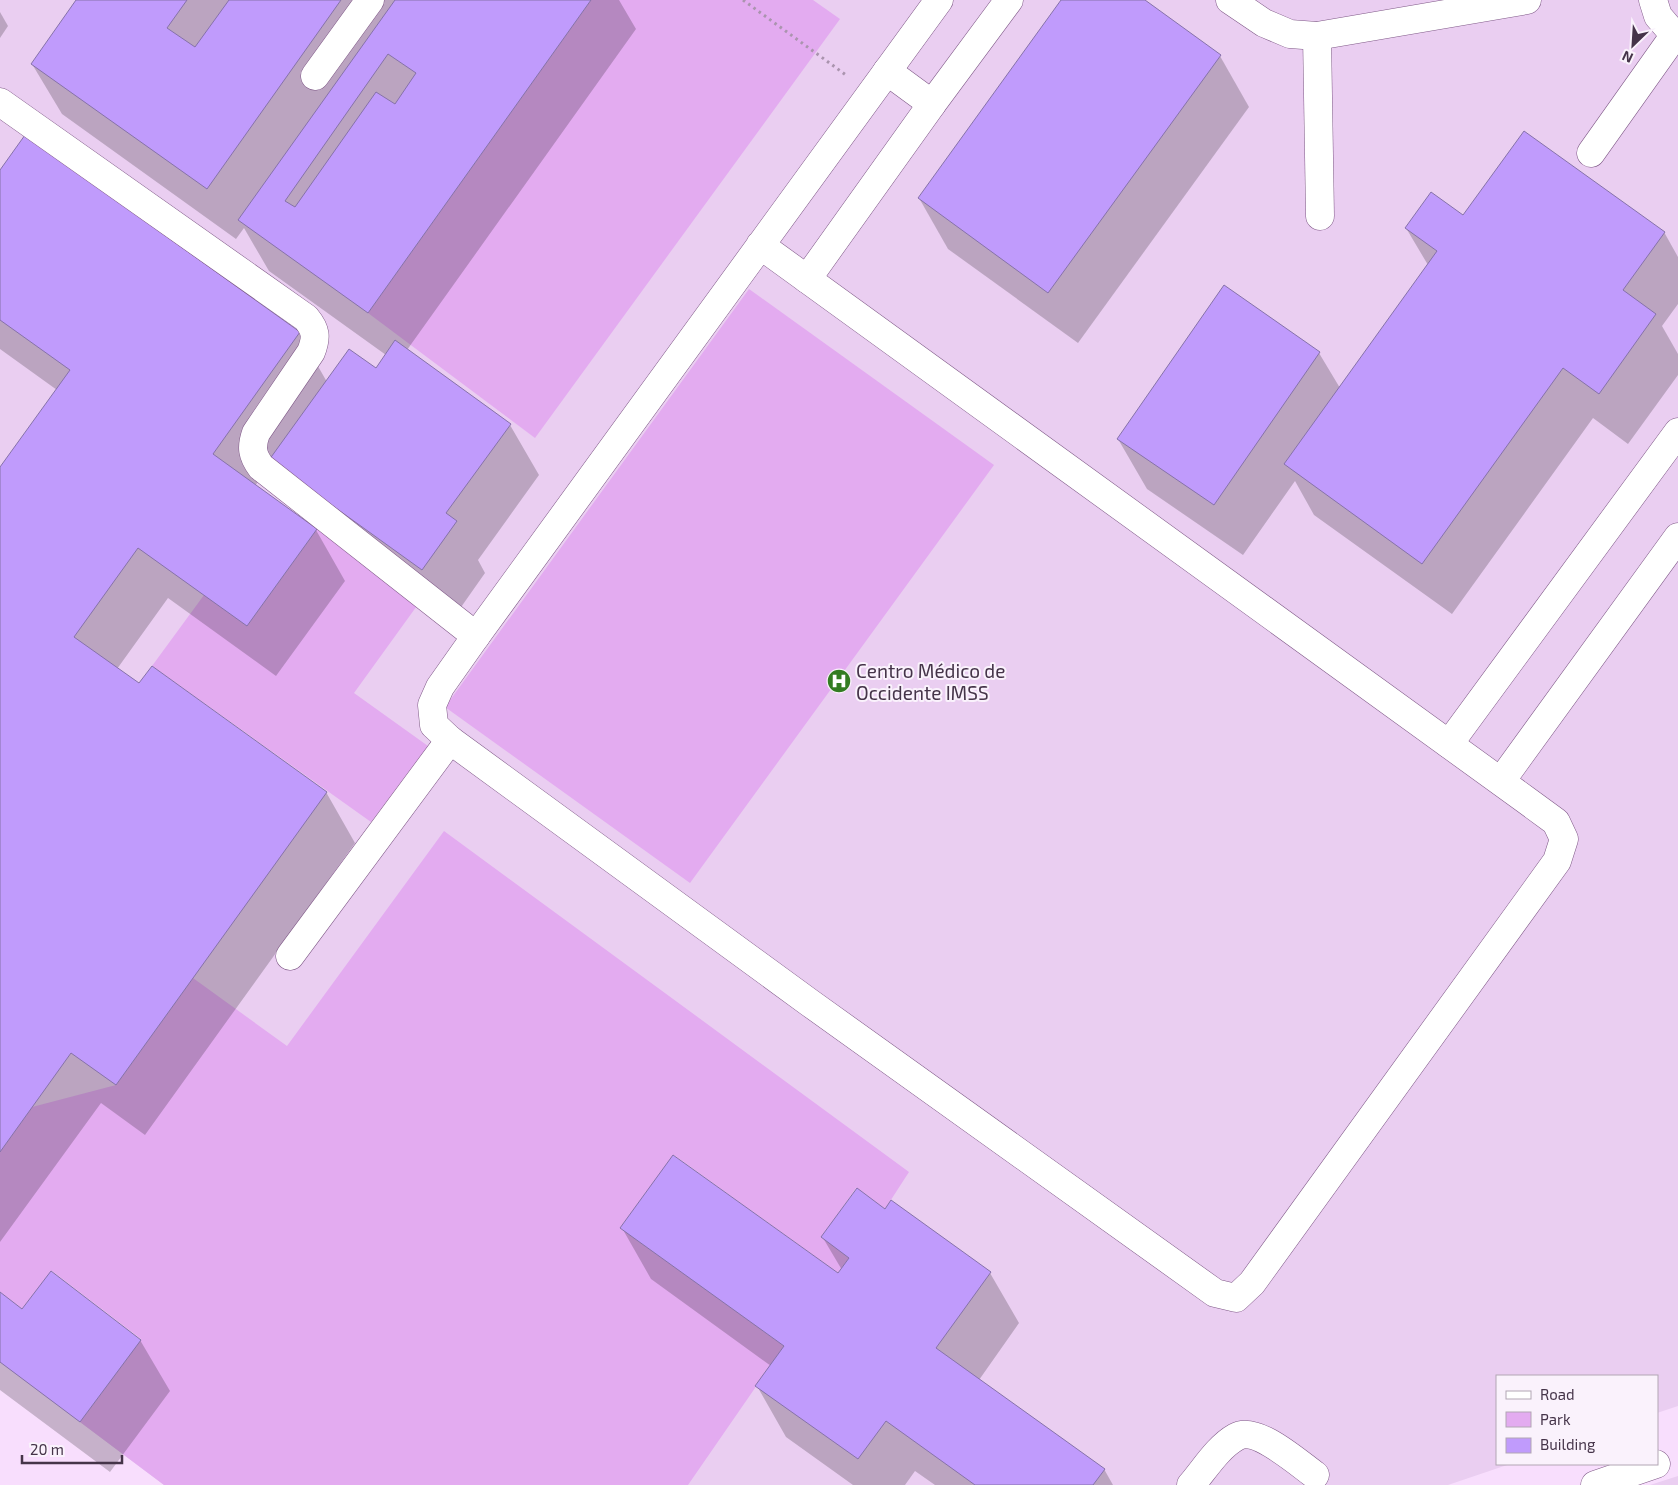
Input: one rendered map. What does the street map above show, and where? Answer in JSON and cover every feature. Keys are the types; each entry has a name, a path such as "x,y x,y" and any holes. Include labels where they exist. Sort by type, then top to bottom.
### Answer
{"street":[{"path":"315,76 370,0"},
{"path":"760,245 1501,781 1556,822 1564,839 1557,861 1252,1284 1236,1298 1215,1293 810,1002 450,740 434,725 432,705 440,687 760,245 939,0"},
{"path":"807,279 1009,0"},
{"path":"1230,0 1272,27 1290,34 1317,36 1527,0"},
{"path":"1591,154 1676,38 1658,16 1653,0"},
{"path":"1317,36 1320,216"},
{"path":"887,71 932,104"},
{"path":"0,102 306,318 314,328 316,340 311,352 256,433 252,445 253,457 261,467 476,636"},
{"path":"1449,744 1678,432"},
{"path":"1501,781 1678,537"},
{"path":"290,956 450,740"},
{"path":"1192,1485 1227,1443 1237,1436 1251,1434 1264,1440 1315,1475"},
{"path":"1658,1463 1678,1456"},
{"path":"1595,1485 1653,1465"}],"path":[{"path":"743,0 871,93"}],"shaded area":[{"name":"Centro Médico de Occidente IMSS","path":"0,0 1678,0 1678,1406 1658,1413 1658,1375 1496,1375 1496,1465 1507,1465 1448,1485 164,1485 0,1362"},
{"path":"1678,1476 1678,1485 1650,1485"}],"green space":[{"path":"591,0 813,0 840,19 535,438 368,313"},
{"path":"749,289 994,465 690,883 445,707"},
{"path":"317,529 419,603 354,693 428,746 371,822 152,666 204,595 247,626"},
{"path":"444,831 909,1172 885,1209 856,1188 822,1237 849,1258 838,1273 674,1155 620,1228 784,1346 688,1485 164,1485 80,1422 141,1339 52,1271 22,1309 0,1292 0,1152 32,1107 116,1085 193,978 287,1046"}],"building":[{"path":"76,0 187,0 167,28 195,47 229,0 341,0 207,189 31,64"},
{"path":"395,0 591,0 368,313 238,220","holes":["388,54 416,73 395,104 376,92 295,207 285,201"]},
{"path":"1061,0 1145,0 1221,55 1048,293 918,198"},
{"path":"1524,131 1665,232 1623,290 1656,314 1599,394 1563,368 1422,564 1284,464 1437,251 1405,228 1431,192 1463,215"},
{"path":"25,135 300,332 213,454 317,529 247,626 138,548 74,637 139,683 152,666 327,792 116,1085 71,1053 0,1152 0,467 70,370 0,320 0,170"},
{"path":"1224,285 1320,352 1214,505 1117,439"},
{"path":"395,340 511,424 446,513 457,521 422,570 269,460 349,349 376,368"},
{"path":"673,1155 838,1273 849,1258 821,1237 857,1188 885,1209 891,1200 991,1272 936,1348 1105,1469 1093,1485 975,1485 886,1421 858,1459 755,1386 784,1346 620,1228"},
{"path":"51,1271 141,1340 80,1422 0,1362 0,1292 22,1309"}],"place":[{"name":"Centro Médico de Occidente IMSS","path":"839,681"}]}
